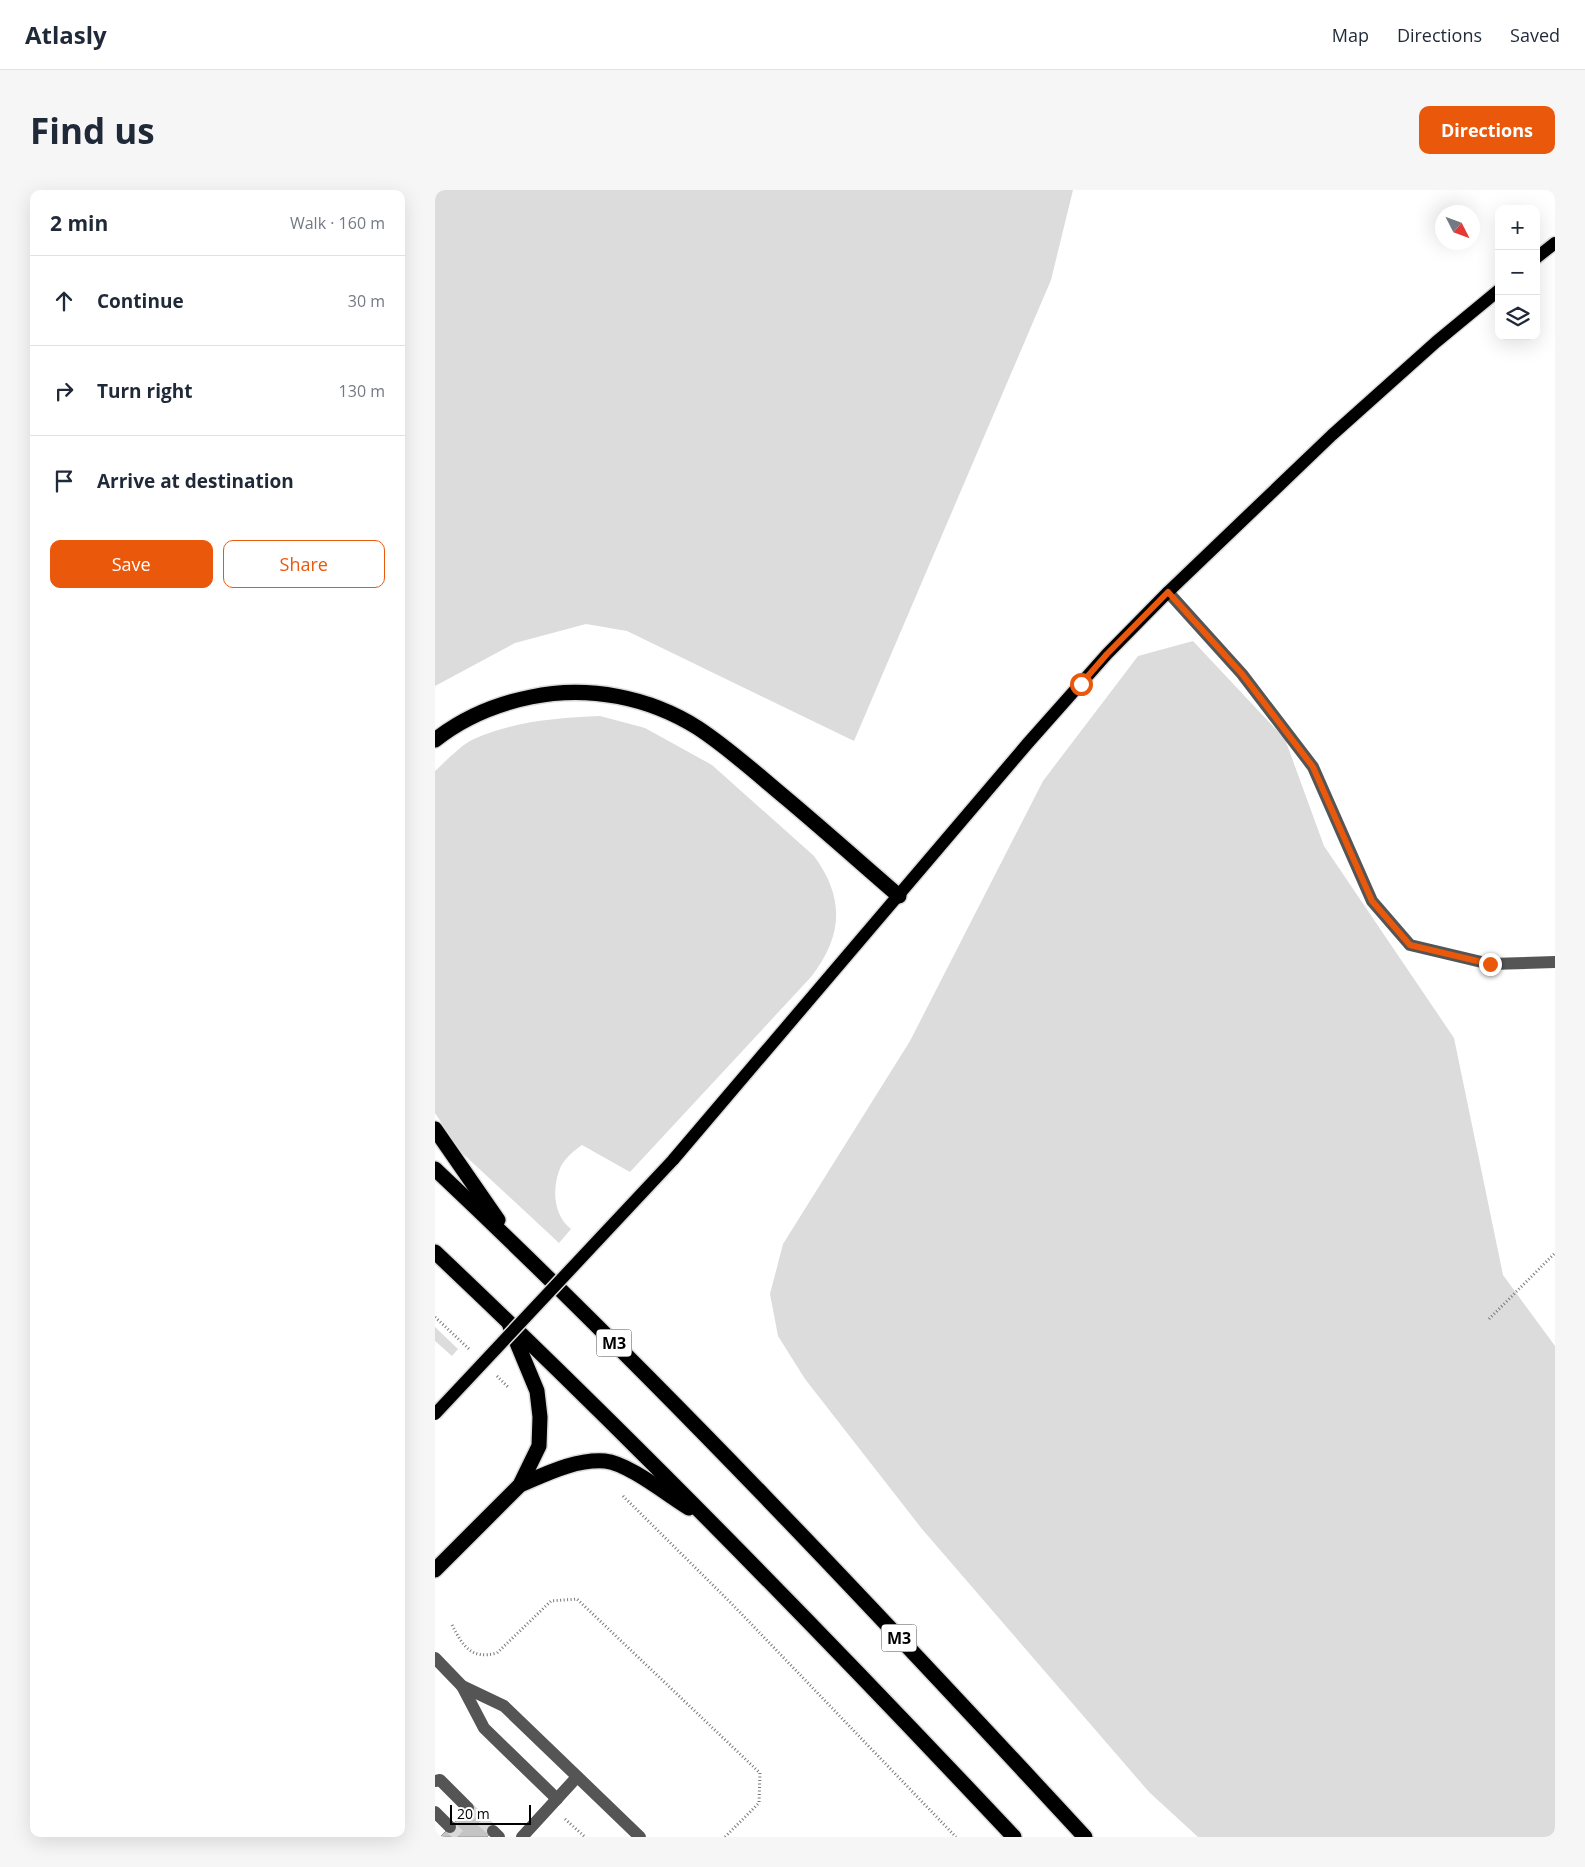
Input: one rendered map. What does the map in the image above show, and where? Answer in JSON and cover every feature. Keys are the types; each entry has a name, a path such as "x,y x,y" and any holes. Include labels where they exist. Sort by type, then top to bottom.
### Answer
{"highway":[{"path":"435,740 469,718 505,702 546,694 583,692 619,696 657,707 697,728 735,755 899,896"},
{"path":"435,1129 516,1246"},
{"name":"М3","path":"435,1169 516,1246 718,1448 978,1721 1085,1837"},
{"path":"435,1252 508,1320 713,1524 1014,1837"},
{"path":"435,1570 520,1485 539,1446 540,1417 537,1391 508,1320"},
{"path":"520,1485 559,1468 588,1462 606,1461 627,1469 713,1524"}],"main road":[{"path":"1540,255 1555,243"},
{"path":"435,1414 673,1160 1028,743 1107,654 1168,592 1332,435 1436,342 1495,293"}],"lane":[{"path":"1168,592 1242,674 1313,767 1372,901 1410,945 1490,964 1555,962"},
{"path":"435,1658 462,1686 483,1728 557,1799"},
{"path":"462,1686 504,1706 639,1837"},
{"path":"522,1837 577,1777"},
{"path":"435,1781 440,1780 469,1808"},
{"path":"435,1812 450,1827"}],"path":[{"path":"1489,1319 1555,1254"},
{"path":"623,1496 731,1603 956,1837"},
{"path":"451,1625 460,1641 474,1654 486,1656 497,1653 551,1602 577,1599 759,1773 759,1803 725,1837"},
{"path":"565,1818 585,1837"}],"shaded area":[{"path":"435,190 1073,190 1051,280 854,741 627,631 586,624 515,643 435,686"},
{"path":"1193,641 1285,739 1324,846 1454,1038 1503,1275 1555,1346 1555,1837 1198,1837 1149,1792 922,1529 805,1379 778,1336 770,1294 783,1244 910,1041 1043,781 1138,656"},
{"path":"600,716 645,728 712,765 814,856 831,887 836,917 829,947 822,962 811,977 630,1172 582,1145 565,1160 560,1167 555,1195 561,1217 571,1229 559,1243 460,1151 435,1113 435,771 464,745 489,733 520,724"},
{"path":"435,1327 458,1349 452,1356 435,1341"}],"building":[{"path":"472,1805 496,1828 487,1837 440,1837"}],"tunnel":[{"path":"468,1808 493,1831"},
{"path":"450,1827 461,1837"}],"route":[{"path":"1081,684 1107,654 1168,592 1242,674 1313,767 1372,901 1410,945 1490,964"}]}
